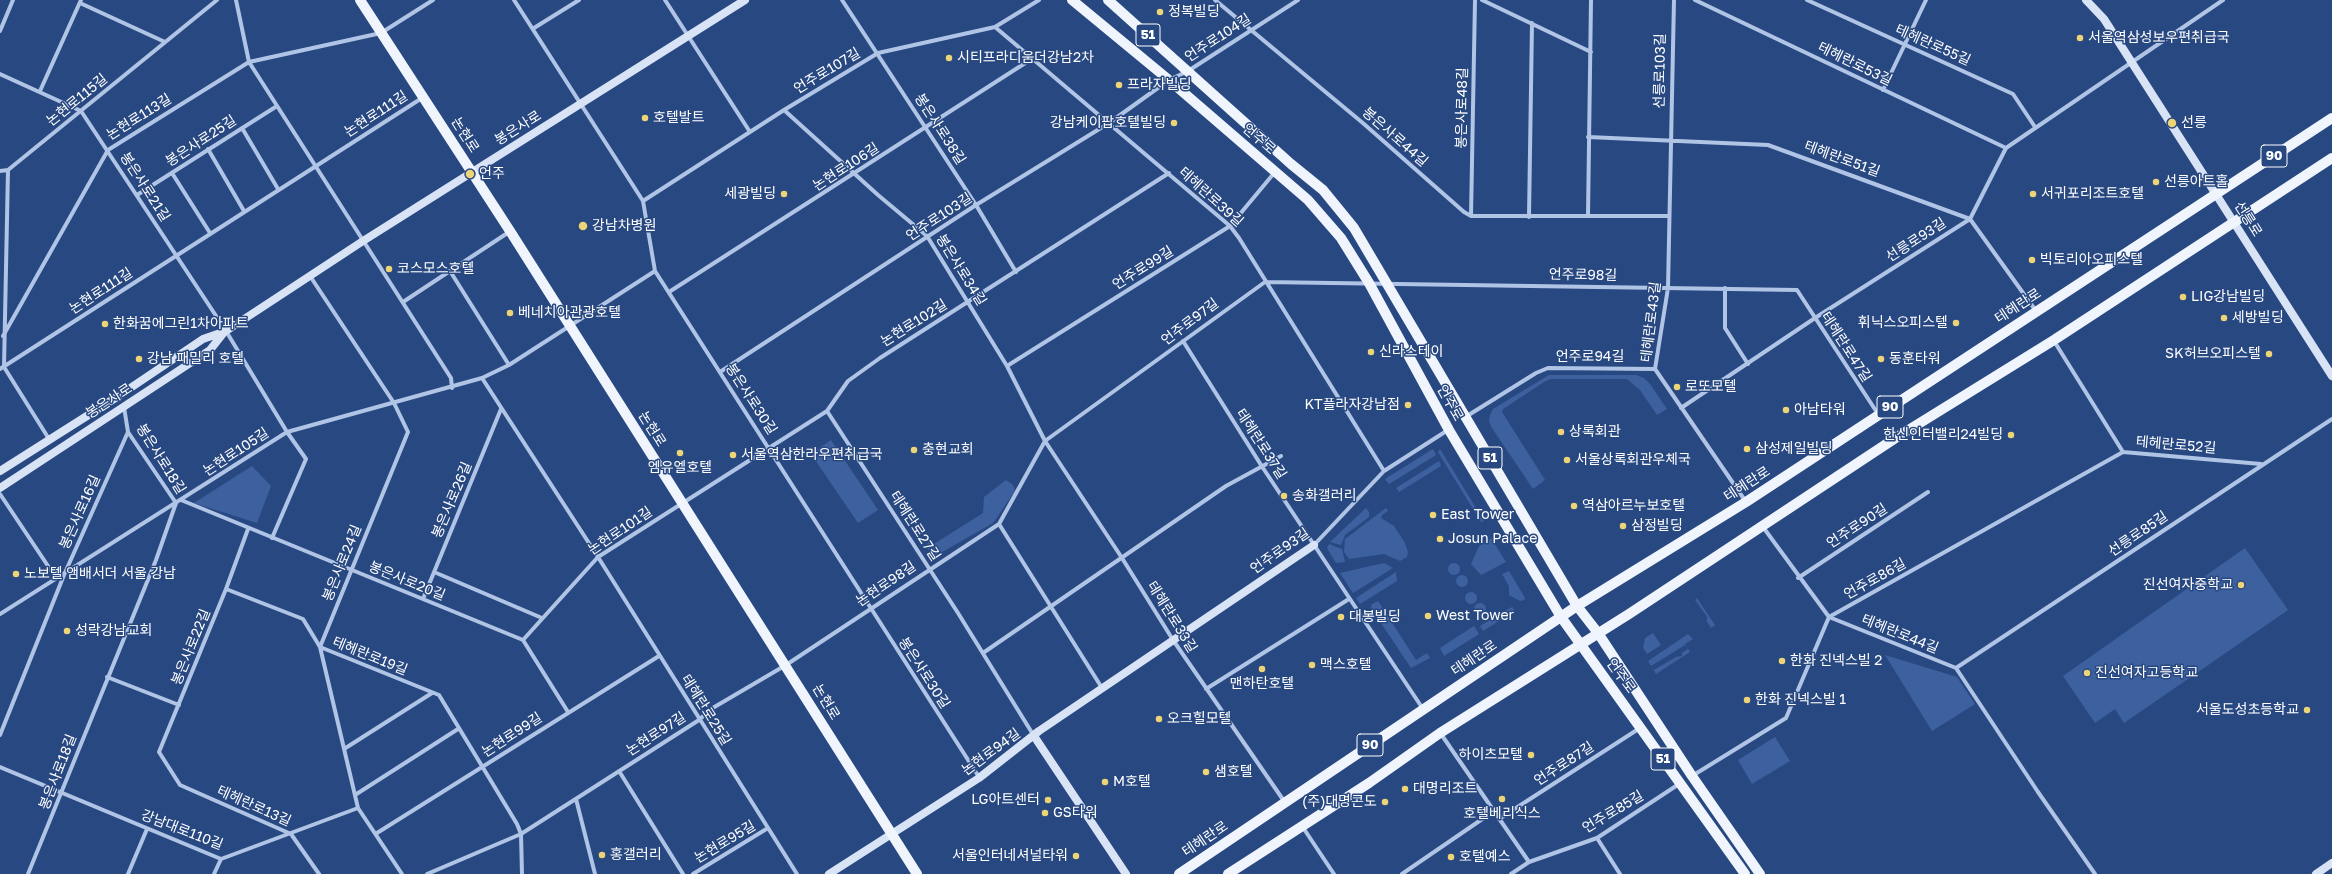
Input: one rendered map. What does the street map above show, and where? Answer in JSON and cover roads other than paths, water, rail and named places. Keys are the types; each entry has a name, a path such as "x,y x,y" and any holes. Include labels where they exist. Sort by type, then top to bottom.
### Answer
{"main road":[{"name":"논현로","path":"360,0 424,96 570,325 786,664 917,874"},
{"name":"봉은사로","path":"0,471 120,395 203,339 226,331 363,241 745,0"},
{"name":"언주로","path":"1072,0 1169,80 1308,200 1341,238 1368,283 1449,430 1561,617 1745,874"},
{"name":"언주로","path":"1108,0 1291,164 1323,190 1354,228 1388,282 1577,606 1598,633 1692,776 1760,874"},
{"name":"선릉로","path":"2086,0 2104,19 2332,376"},
{"name":"테헤란로","path":"1179,874 1284,801 1577,606 1746,502 2332,118"},
{"name":"90","path":"1228,874 1302,825 1369,784 1440,734 1598,633 1894,439 2054,340 2332,158"},
{"name":"봉은사로","path":"0,488 210,350 226,331"},
{"name":"언주로93길","path":"1173,640 1314,544"},
{"name":"논현로94길","path":"829,874 979,778 1034,736 1173,640"},
{"name":"테헤란로27길","path":"1034,736 1126,874"},
{"path":"2316,874 2332,863"}],"street":[{"path":"0,31 13,0"},
{"name":"논현로115길","path":"8,170 217,0"},
{"path":"236,0 249,62 451,378 452,388"},
{"path":"381,33 433,0"},
{"name":"봉은사로30길","path":"514,0 534,28 643,201 655,270 979,778"},
{"path":"567,0 570,5"},
{"path":"534,28 579,0"},
{"path":"665,0 750,132"},
{"name":"봉은사로38길","path":"842,0 976,205 1016,272"},
{"name":"언주로107길","path":"643,201 784,110 878,53 995,27 1039,0"},
{"name":"봉은사로44길","path":"1215,0 1364,124 1464,212 1471,216"},
{"name":"언주로104길","path":"1169,80 1188,71 1298,0"},
{"name":"봉은사로48길","path":"1471,216 1476,0"},
{"path":"1482,0 1591,52"},
{"path":"1588,216 1591,0"},
{"name":"선릉로103길","path":"1670,142 1674,0"},
{"name":"테헤란로53길","path":"1695,0 2006,148"},
{"name":"테헤란로55길","path":"1807,0 2013,94 2035,127"},
{"path":"1883,90 1925,0"},
{"path":"2036,311 1970,219 2006,148 2223,0"},
{"path":"40,91 81,2 165,42"},
{"path":"1529,217 1532,23"},
{"name":"테헤란로39길","path":"995,27 1230,226 1239,238 1384,471"},
{"name":"논현로113길","path":"1,336 108,150 249,62 381,33"},
{"name":"논현로106길","path":"669,292 855,174 1033,58"},
{"name":"봉은사로21길","path":"0,74 81,111 226,331"},
{"name":"언주로103길","path":"720,372 927,236 1109,123 1169,80"},
{"name":"논현로111길","path":"2,368 424,96"},
{"name":"봉은사로25길","path":"137,195 277,106"},
{"name":"봉은사로34길","path":"784,110 927,236 1007,366 1045,441"},
{"path":"242,128 278,189"},
{"name":"테헤란로51길","path":"1588,137 1670,142 1768,145 1970,219"},
{"name":"테헤란로43길","path":"1670,142 1668,288 1655,369 1746,502"},
{"path":"208,149 244,211"},
{"path":"0,171 8,170 6,262 1,336 2,368 49,439"},
{"name":"언주로99길","path":"1007,366 1230,226 1275,172"},
{"path":"172,173 210,233"},
{"name":"논현로102길","path":"682,503 827,411 848,381 1169,173"},
{"path":"1471,216 1669,216"},
{"name":"선릉로93길","path":"1681,408 1815,318 1970,219"},
{"path":"403,302 510,231"},
{"path":"0,262 6,262"},
{"path":"570,325 655,270"},
{"path":"450,271 509,365"},
{"name":"봉은사로24길","path":"310,276 394,403 408,432 350,570 320,647"},
{"path":"1266,282 1368,283"},
{"name":"언주로97길","path":"1045,441 1266,282"},
{"name":"언주로98길","path":"1368,283 1388,282 1797,290"},
{"path":"1725,288 1725,328 1748,364"},
{"name":"테헤란로47길","path":"1797,290 1878,415"},
{"name":"논현로105길","path":"0,614 176,504 287,432 452,388 482,378 509,365 570,325"},
{"path":"226,331 287,432 306,459 272,538"},
{"name":"테헤란로52길","path":"2054,340 2123,452 2262,464"},
{"name":"테헤란로37길","path":"1183,341 1261,465 1349,599 1424,709"},
{"name":"언주로94길","path":"1466,417 1536,373 1548,368 1655,369"},
{"path":"482,378 598,557"},
{"name":"봉은사로18길","path":"28,874 107,677 156,560 176,504 128,432 124,407"},
{"name":"봉은사로26길","path":"423,599 501,409"},
{"name":"테헤란로27길","path":"827,411 983,653 1034,736"},
{"name":"선릉로85길","path":"1956,668 2332,419"},
{"name":"언주로93길","path":"1314,544 1384,471 1449,430"},
{"name":"봉은사로16길","path":"0,735 64,575 128,432"},
{"name":"논현로98길","path":"786,664 928,569 999,524 1045,441"},
{"name":"테헤란로33길","path":"1045,441 1122,558 1173,640 1284,801"},
{"name":"언주로86길","path":"1829,617 2123,452"},
{"path":"983,653 1226,486 1261,465 1281,456"},
{"name":"언주로90길","path":"1798,578 1928,492"},
{"path":"0,494 56,578"},
{"name":"봉은사로20길","path":"181,500 248,529 523,640"},
{"name":"논현로101길","path":"523,640 598,557 682,503"},
{"path":"999,524 1103,688"},
{"name":"테헤란로44길","path":"1762,526 1798,578 1829,617 1956,668"},
{"name":"봉은사로22길","path":"170,770 159,752 226,589 248,529"},
{"name":"테헤란로25길","path":"598,557 797,874"},
{"path":"434,572 542,618"},
{"name":"테헤란로19길","path":"226,589 303,619 320,647 439,695 458,729 518,824 521,834 522,874"},
{"path":"1206,689 1349,599"},
{"path":"1692,776 1786,718 1829,617"},
{"path":"523,640 568,712"},
{"path":"320,647 358,808 377,834 402,874"},
{"name":"논현로99길","path":"377,834 568,712 659,656"},
{"name":"논현로97길","path":"427,874 521,834 699,720 711,709 786,664"},
{"path":"1956,668 2038,792 2095,874"},
{"path":"107,677 179,705"},
{"path":"344,749 432,693"},
{"name":"언주로87길","path":"1499,819 1641,727"},
{"path":"354,795 458,729"},
{"path":"1440,734 1529,862"},
{"name":"강남대로110길","path":"0,768 221,859 358,808"},
{"name":"테헤란로13길","path":"170,770 180,785 291,834 319,874"},
{"name":"논현로97길","path":"619,771 683,874"},
{"name":"언주로85길","path":"1511,874 1529,862 1597,838 1680,784"},
{"path":"576,799 595,874"},
{"path":"1402,874 1494,811"},
{"path":"1302,825 1334,874"},
{"name":"논현로95길","path":"693,874 768,828"},
{"path":"128,874 147,829"},
{"path":"1597,838 1620,874"},
{"path":"214,874 221,859"}],"place":[{"name":"정복빌딩","path":"1160,12"},
{"name":"서울역삼성보우편취급국","path":"2080,38"},
{"name":"시티프라디움더강남2차","path":"949,58"},
{"name":"프라자빌딩","path":"1119,85"},
{"name":"호텔발트","path":"645,118"},
{"name":"강남케이팝호텔빌딩","path":"1174,123"},
{"name":"선릉","path":"2172,123"},
{"name":"언주","path":"470,174"},
{"name":"선릉아트홀","path":"2156,182"},
{"name":"세광빌딩","path":"784,194"},
{"name":"서귀포리조트호텔","path":"2033,194"},
{"name":"강남차병원","path":"583,226"},
{"name":"빅토리아오피스텔","path":"2032,260"},
{"name":"코스모스호텔","path":"389,269"},
{"name":"LIG강남빌딩","path":"2183,297"},
{"name":"베네치아관광호텔","path":"510,313"},
{"name":"세방빌딩","path":"2224,318"},
{"name":"휘닉스오피스텔","path":"1956,323"},
{"name":"한화꿈에그린1차아파트","path":"105,324"},
{"name":"신라스테이","path":"1371,352"},
{"name":"SK허브오피스텔","path":"2269,354"},
{"name":"강남 패밀리 호텔","path":"139,359"},
{"name":"동훈타워","path":"1881,359"},
{"name":"로또모텔","path":"1677,387"},
{"name":"KT플라자강남점","path":"1408,405"},
{"name":"아남타워","path":"1786,410"},
{"name":"상록회관","path":"1561,432"},
{"name":"한신인터밸리24빌딩","path":"2011,435"},
{"name":"삼성제일빌딩","path":"1747,449"},
{"name":"충현교회","path":"914,450"},
{"name":"엠유엘호텔","path":"680,453"},
{"name":"서울역삼한라우편취급국","path":"733,455"},
{"name":"서울상록회관우체국","path":"1567,460"},
{"name":"송화갤러리","path":"1284,496"},
{"name":"역삼아르누보호텔","path":"1574,506"},
{"name":"East Tower","path":"1433,515"},
{"name":"삼정빌딩","path":"1623,526"},
{"name":"Josun Palace","path":"1440,539"},
{"name":"노보텔 앰배서더 서울 강남","path":"16,574"},
{"name":"진선여자중학교","path":"2241,585"},
{"name":"West Tower","path":"1428,616"},
{"name":"대봉빌딩","path":"1341,617"},
{"name":"성락강남교회","path":"67,631"},
{"name":"한화 진넥스빌 2","path":"1782,661"},
{"name":"맥스호텔","path":"1312,665"},
{"name":"맨하탄호텔","path":"1262,669"},
{"name":"진선여자고등학교","path":"2087,673"},
{"name":"한화 진넥스빌 1","path":"1747,700"},
{"name":"서울도성초등학교","path":"2307,710"},
{"name":"오크힐모텔","path":"1159,719"},
{"name":"하이츠모텔","path":"1531,755"},
{"name":"샘호텔","path":"1206,772"},
{"name":"M호텔","path":"1105,782"},
{"name":"대명리조트","path":"1405,789"},
{"name":"호텔베리식스","path":"1502,799"},
{"name":"LG아트센터","path":"1048,800"},
{"name":"(주)대명콘도","path":"1385,802"},
{"name":"GS타워","path":"1045,813"},
{"name":"홍갤러리","path":"602,855"},
{"name":"서울인터네셔널타워","path":"1076,856"},
{"name":"호텔예스","path":"1451,857"}]}
